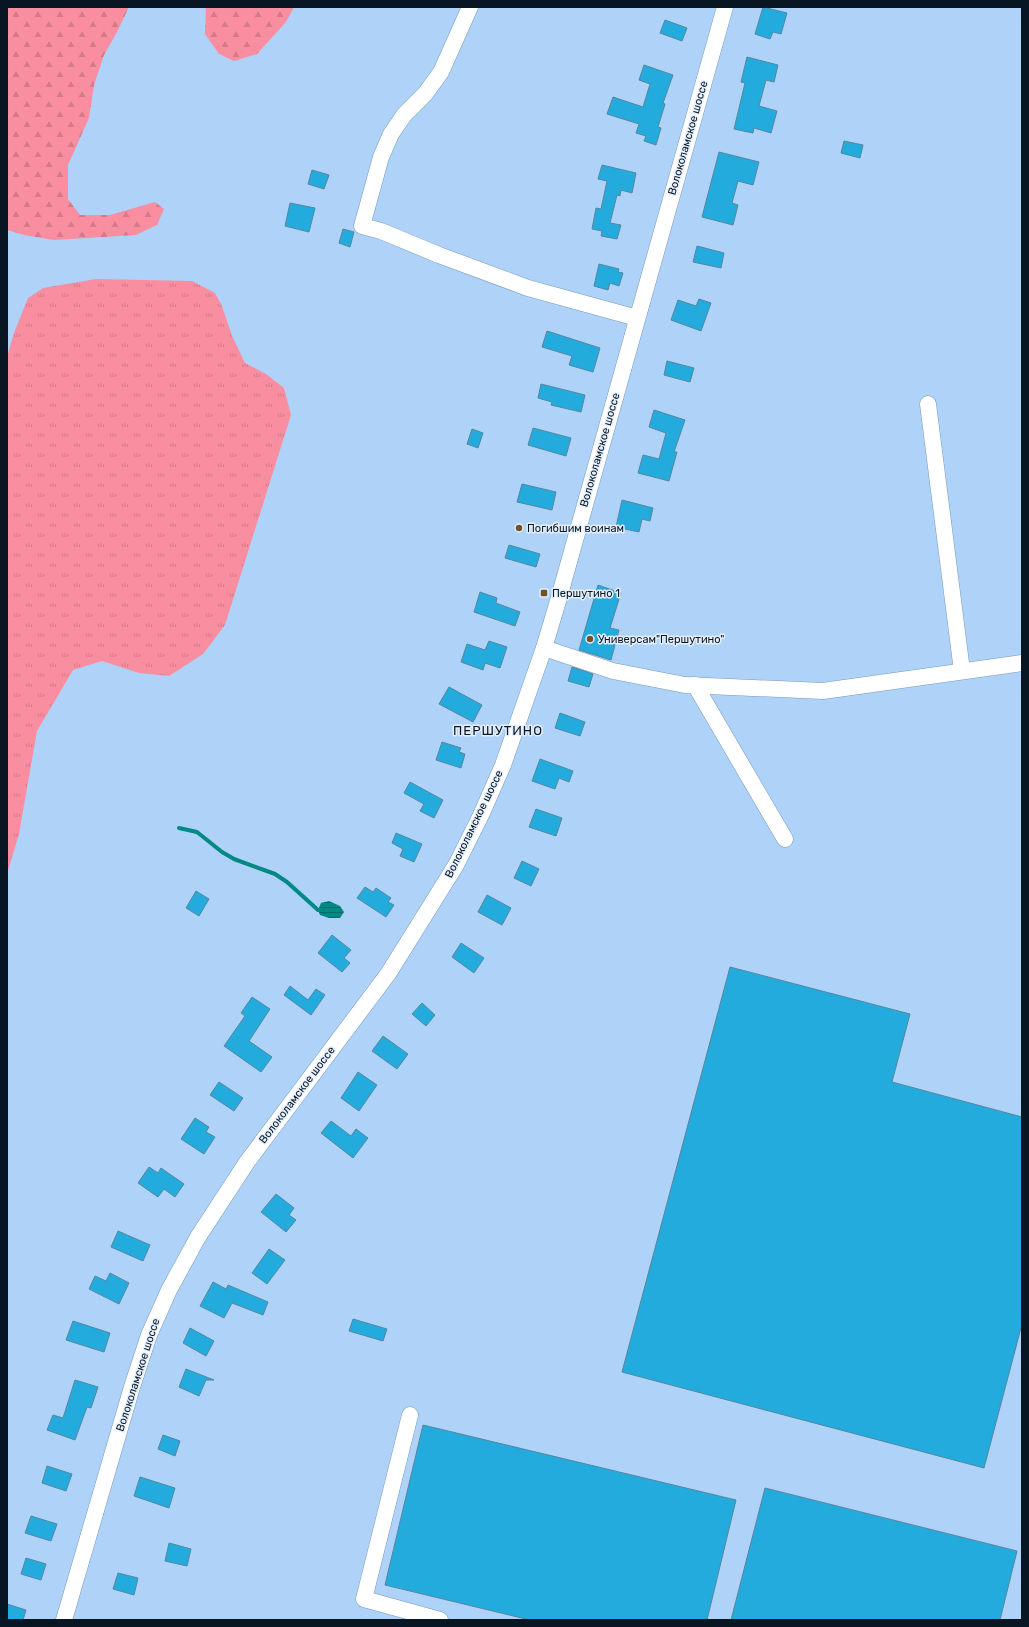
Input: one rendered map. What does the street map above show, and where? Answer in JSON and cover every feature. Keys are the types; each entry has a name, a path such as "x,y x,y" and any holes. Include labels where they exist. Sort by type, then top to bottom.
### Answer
{"street":[{"path":"470,7 441,72 425,94 404,115 391,134 381,157 362,226 381,231 446,258 528,288 637,318"},
{"name":"Волоколамское шоссе","path":"64,1620 132,1387 149,1335 169,1290 198,1237 247,1162 388,974 456,865 481,815 503,765 544,648 725,7"},
{"path":"928,404 962,671"},
{"path":"544,648 613,671 685,685 824,691 1022,663"},
{"path":"695,685 785,839"},
{"path":"410,1415 364,1599 440,1620"}],"green space":[{"path":"7,7 129,7 104,55 94,85 89,118 68,165 68,199 80,215 110,215 155,202 164,209 157,225 136,235 54,240 24,235 7,230"},
{"path":"206,7 294,7 286,22 257,54 234,61 219,54 205,34"},
{"path":"96,279 192,281 215,293 222,306 232,336 245,363 266,374 284,388 291,415 225,625 203,654 169,676 139,673 102,661 73,670 37,731 19,834 7,874 7,357 14,333 28,298 43,288"}],"shaded area":[{"path":"329,901 340,906 344,912 340,918 329,918 320,915 318,910 321,903"}],"building":[{"path":"763,7 787,13 781,34 773,32 770,39 755,34"},
{"path":"665,20 687,28 682,41 660,33"},
{"path":"747,57 778,65 774,82 766,80 759,106 777,111 771,133 754,128 753,133 734,129 745,83 741,82"},
{"path":"644,65 673,75 663,103 665,104 658,127 661,128 656,145 644,141 646,136 636,133 639,124 607,114 613,97 643,107 650,84 639,80"},
{"path":"844,141 863,145 860,158 841,153"},
{"path":"719,152 759,162 753,185 738,181 732,203 738,205 733,225 702,217"},
{"path":"602,165 636,173 632,193 621,190 620,196 617,195 610,223 621,225 617,239 601,236 602,231 592,229 596,208 601,209 607,181 598,179"},
{"path":"312,170 329,175 324,189 308,184"},
{"path":"290,203 315,208 309,232 285,226"},
{"path":"343,229 354,232 350,247 339,243"},
{"path":"697,246 724,253 721,268 693,262"},
{"path":"599,264 619,269 618,272 623,273 619,286 610,283 608,290 594,286"},
{"path":"699,299 711,303 701,331 671,320 678,300 696,306"},
{"path":"547,331 600,348 593,372 569,365 572,356 542,347"},
{"path":"667,361 694,368 690,382 664,375"},
{"path":"541,384 585,395 581,412 551,405 552,402 538,398"},
{"path":"654,410 685,420 674,452 677,452 669,481 638,473 643,455 659,459 666,433 649,427"},
{"path":"533,428 571,438 566,456 528,445"},
{"path":"472,429 483,433 478,448 467,444"},
{"path":"522,484 556,492 552,510 517,502"},
{"path":"622,500 653,508 650,521 642,519 639,532 616,527"},
{"path":"509,545 540,554 536,567 505,558"},
{"path":"598,585 621,593 610,628 619,630 611,660 579,650"},
{"path":"480,592 497,598 496,603 520,612 515,626 474,612"},
{"path":"489,641 507,647 500,668 485,663 483,670 461,662 467,644 485,650"},
{"path":"572,667 593,674 589,687 568,681"},
{"path":"449,687 482,705 473,722 439,704"},
{"path":"560,713 585,722 580,736 555,728"},
{"path":"442,742 461,748 459,752 465,754 461,768 436,760"},
{"path":"540,759 573,771 569,782 559,778 555,789 532,781"},
{"path":"410,782 443,800 434,818 420,811 424,804 404,793"},
{"path":"536,809 562,818 556,836 529,827"},
{"path":"396,833 422,844 414,862 400,856 403,849 392,843"},
{"path":"522,861 539,869 531,886 514,878"},
{"path":"365,887 373,892 376,888 391,898 388,902 394,905 386,917 357,898"},
{"path":"196,891 209,899 199,916 186,908"},
{"path":"487,895 511,908 502,925 478,912"},
{"path":"332,935 351,950 344,958 350,963 342,972 318,953"},
{"path":"461,943 484,958 474,973 452,957"},
{"path":"730,967 910,1014 892,1082 1022,1117 1022,1324 984,1468 622,1372"},
{"path":"290,986 308,1000 316,989 325,995 311,1015 284,995"},
{"path":"252,997 270,1009 249,1041 272,1057 261,1072 224,1046 245,1016 241,1013"},
{"path":"422,1003 435,1015 426,1026 412,1014"},
{"path":"383,1036 408,1054 397,1069 372,1051"},
{"path":"358,1072 377,1085 359,1111 341,1098"},
{"path":"219,1082 243,1098 234,1111 210,1095"},
{"path":"195,1118 209,1127 206,1132 215,1137 204,1154 181,1139"},
{"path":"331,1121 351,1136 356,1129 368,1138 353,1158 321,1133"},
{"path":"149,1167 158,1173 161,1168 184,1184 175,1197 164,1189 158,1197 138,1183"},
{"path":"276,1194 294,1208 289,1215 296,1220 286,1232 261,1212"},
{"path":"118,1231 150,1245 143,1261 111,1247"},
{"path":"269,1249 285,1260 267,1284 252,1273"},
{"path":"110,1273 129,1283 119,1304 89,1289 95,1276 106,1281"},
{"path":"213,1282 226,1289 228,1285 268,1302 263,1315 232,1303 224,1318 200,1306"},
{"path":"353,1319 387,1329 383,1341 349,1331"},
{"path":"73,1321 110,1333 104,1352 66,1340"},
{"path":"190,1328 214,1341 206,1356 183,1343"},
{"path":"186,1369 214,1380 206,1380 199,1396 179,1387"},
{"path":"75,1380 98,1387 91,1408 87,1407 75,1440 47,1430 53,1415 63,1418"},
{"path":"423,1425 736,1500 707,1620 530,1620 385,1585"},
{"path":"163,1435 180,1441 175,1456 158,1449"},
{"path":"47,1466 72,1474 66,1491 42,1483"},
{"path":"140,1477 175,1488 169,1508 134,1496"},
{"path":"765,1488 1017,1551 1000,1620 731,1620"},
{"path":"31,1516 57,1524 51,1541 25,1533"},
{"path":"169,1543 191,1549 187,1566 165,1561"},
{"path":"26,1558 46,1564 41,1580 21,1574"},
{"path":"118,1573 138,1578 134,1595 113,1589"},
{"path":"7,1604 26,1610 23,1620 7,1620"}],"waterway":[{"path":"179,828 197,832 222,852 234,859 275,874 287,882 318,910"}],"place":[{"name":"Погибшим воинам","path":"519,528"},
{"name":"Першутино 1","path":"544,593"},
{"name":"Универсам\"Першутино\"","path":"590,639"}],"district":[{"name":"ПЕРШУТИНО","path":"498,730"}]}
